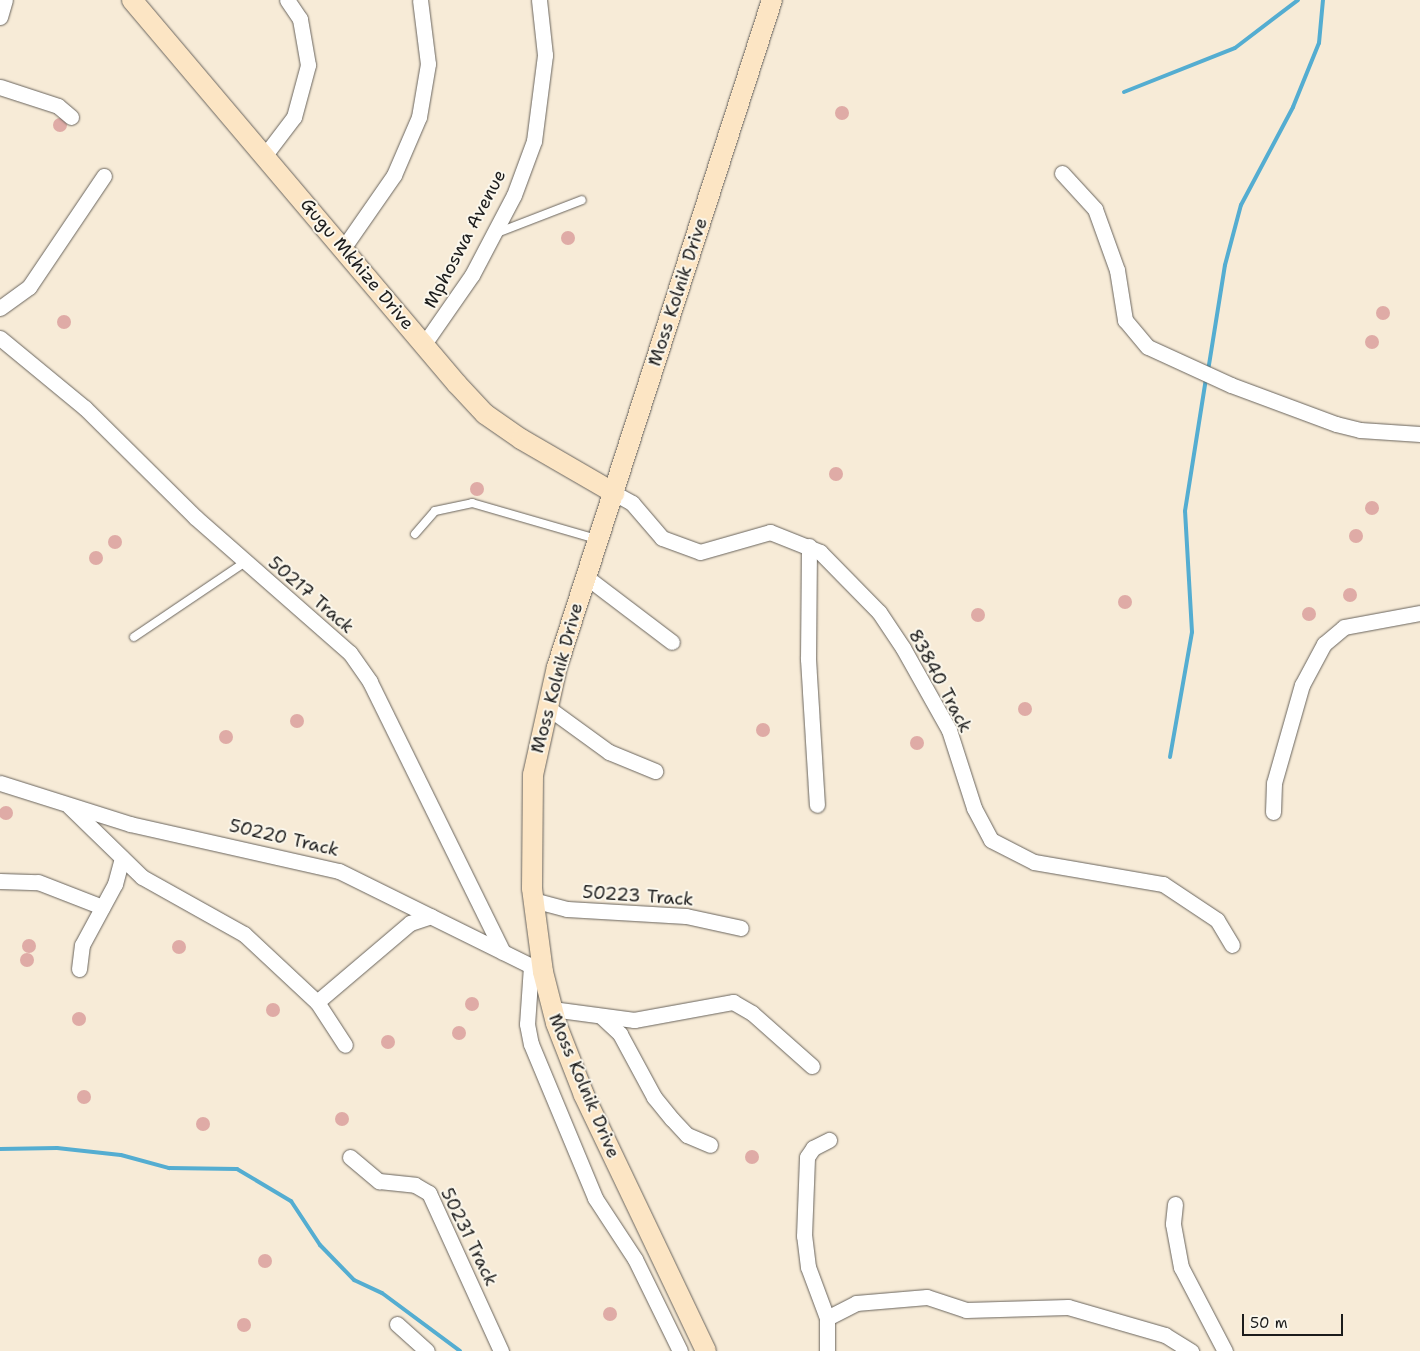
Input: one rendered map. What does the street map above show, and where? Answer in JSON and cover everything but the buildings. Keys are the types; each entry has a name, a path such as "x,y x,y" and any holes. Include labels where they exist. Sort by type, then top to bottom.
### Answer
{"main road":[{"name":"Gugu Mkhize Drive","path":"132,0 485,414 614,493"},
{"name":"Moss Kolnik Drive","path":"698,1346 584,1095 537,969 533,900 533,775 547,706 584,576 614,493 772,0"}],"street":[{"path":"0,18 5,0"},
{"path":"265,155 294,117 308,65 300,19 287,0"},
{"path":"344,247 394,175 419,117 428,64 420,0"},
{"name":"Mphoswa Avenue","path":"424,344 446,318 514,195 540,113 546,55 539,0"},
{"path":"0,87 58,106 71,117"},
{"path":"1062,173 1095,209 1117,270 1125,320 1148,347 1231,385 1336,424 1360,430 1420,434"},
{"path":"0,308 29,287 104,176"},
{"name":"50217 Track","path":"0,338 85,408 245,562 332,636 360,666 503,952"},
{"name":"83840 Track","path":"614,493 632,503 662,538 700,552 770,532 809,546 863,594 903,648 949,730 974,808 991,840 1034,862 1163,884 1199,905 1217,920 1232,945"},
{"path":"809,546 808,659 817,805"},
{"path":"584,576 672,642"},
{"path":"1273,812 1274,783 1302,685 1324,644 1344,627 1420,613"},
{"path":"547,706 609,752 654,771"},
{"name":"50220 Track","path":"0,783 130,824 330,868 537,969"},
{"path":"69,806 122,858 166,892 227,920 317,1002 345,1045"},
{"path":"79,969 82,945 115,884 122,858"},
{"path":"0,881 38,882 102,908"},
{"name":"50223 Track","path":"533,900 567,909 686,916 741,928"},
{"path":"317,1002 410,923 431,916"},
{"path":"537,969 529,1038 595,1198 635,1259 680,1351"},
{"path":"552,1009 634,1020 733,1002 752,1012 812,1066"},
{"path":"602,1017 620,1034 654,1097 672,1119 687,1135 710,1145"},
{"path":"827,1351 827,1318 808,1267 804,1236 807,1157 813,1148 830,1140"},
{"name":"50231 Track","path":"350,1157 379,1181 415,1185 429,1193 501,1351"},
{"path":"1176,1204 1174,1224 1181,1267 1225,1351"},
{"path":"827,1318 856,1303 927,1297 966,1310 1068,1307 1165,1335 1191,1351"},
{"path":"397,1324 427,1351"}],"lane":[{"path":"493,235 582,200"},
{"path":"415,534 435,511 472,503 597,539"},
{"path":"134,638 245,562"}],"waterway":[{"path":"1124,92 1235,48 1298,0"},
{"path":"1208,371 1225,265 1241,205 1293,107 1319,43 1323,0"},
{"path":"1170,757 1192,632 1185,511 1206,378"},
{"path":"0,1149 57,1148 121,1155 169,1168 237,1169 291,1201 320,1245 354,1280 382,1293 460,1351"}]}
